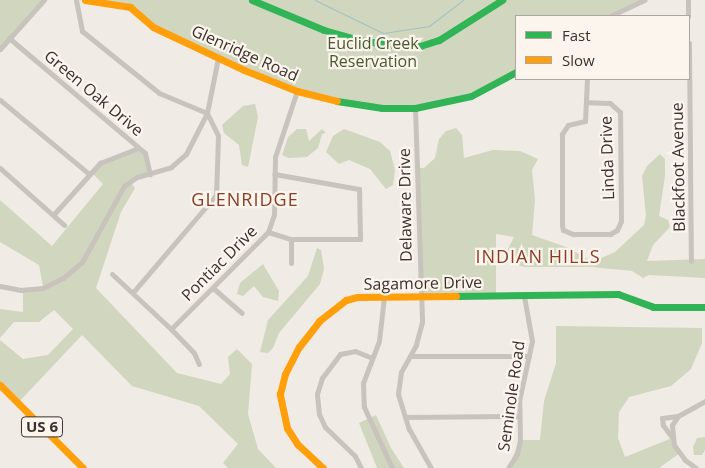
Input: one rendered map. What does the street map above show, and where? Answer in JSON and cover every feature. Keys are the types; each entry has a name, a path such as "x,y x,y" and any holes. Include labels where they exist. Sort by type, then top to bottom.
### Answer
{"street":[{"path":"0,49 44,0"},
{"path":"76,0 82,31 159,93 206,113 218,136 216,195 134,291"},
{"name":"Glenridge Road","path":"85,0 130,8 153,27 218,58 297,91 382,108 415,108 471,96 515,73"},
{"path":"252,0 324,30 358,40 401,46 420,46 438,40 502,0"},
{"path":"612,15 645,0"},
{"path":"688,0 688,15"},
{"name":"Green Oak Drive","path":"9,38 148,157 150,174"},
{"path":"0,286 34,290 63,278 89,253 124,186 136,177 165,170 179,161 191,145 206,113 218,58"},
{"path":"587,80 587,102"},
{"name":"Blackfoot Avenue","path":"689,80 691,261"},
{"name":"Pontiac Drive","path":"171,329 268,232 274,215 275,157 297,91"},
{"path":"0,100 89,174"},
{"name":"Linda Drive","path":"587,102 610,103 620,112 621,221 617,230 610,234 567,232 563,230 563,127 585,121 587,102"},
{"name":"Delaware Drive","path":"415,108 419,296 422,322 399,382 400,402 405,417 420,452 431,468"},
{"path":"54,214 89,174 113,156 138,148"},
{"path":"0,168 64,224"},
{"path":"268,232 291,239 360,239 360,189 274,174"},
{"path":"291,239 291,263"},
{"path":"112,274 134,291 194,353 198,364"},
{"path":"213,288 242,313"},
{"name":"Sagamore Drive","path":"324,468 298,445 287,428 280,394 285,374 299,347 333,308 357,297 618,294 653,307 705,307"},
{"name":"Seminole Road","path":"508,468 517,454 520,440 518,416 529,356 532,326 524,296"},
{"path":"384,297 382,325 363,382 364,407 392,468"},
{"path":"361,468 355,456 325,427 319,414 317,394 322,378 340,354 355,351 372,358"},
{"path":"410,356 529,356"},
{"name":"US 6","path":"0,385 83,468"},
{"path":"696,468 685,460 672,435 663,425 662,418 678,416 705,401"},
{"path":"405,417 518,416"},
{"path":"672,435 678,416"}],"green space":[{"path":"0,0 44,0 0,49"},
{"name":"Euclid Creek Reservation","path":"85,0 645,0 612,15 515,15 515,72 451,102 382,108 297,91 153,27 137,11"},
{"path":"255,104 258,117 248,167 242,165 239,145 224,133 222,125 243,106"},
{"path":"456,128 462,135 464,158 493,150 520,151 538,159 532,170 535,200 532,235 569,248 592,262 615,252 644,225 646,216 642,176 647,166 660,154 665,159 665,176 659,216 668,220 670,227 653,245 647,261 705,259 705,278 649,275 643,278 632,271 591,267 524,267 510,262 506,253 514,237 496,234 496,296 419,296 416,168 424,168 435,158 439,139 446,131"},
{"path":"297,129 306,129 309,141 322,129 326,133 322,134 318,148 307,157 289,158 282,155 288,137"},
{"path":"344,129 380,142 390,151 395,170 393,185 386,189 370,169 349,160 339,164 326,152 333,136"},
{"path":"138,148 145,153 150,174 130,181 135,188 121,212 96,288 177,373 221,384 230,374 228,357 237,349 252,364 248,414 258,449 276,468 228,468 223,463 238,444 199,406 132,386 82,335 18,403 0,385 0,340 23,359 48,355 73,329 54,310 39,322 14,322 0,338 0,309 23,312 23,290 43,287 39,265 0,242 0,200 52,246 103,184 91,172 100,163"},
{"path":"317,248 321,250 324,269 320,284 279,333 273,348 268,353 260,352 268,320 308,276"},
{"path":"263,264 279,291 278,301 263,297 254,286 243,296 237,294 240,283"},
{"path":"556,326 702,328 702,343 691,369 671,386 629,397 619,412 618,438 625,457 672,438 680,453 659,468 508,468 520,440 540,440 544,401 556,363"},
{"path":"376,415 391,448 404,468 377,468 359,423"},
{"path":"705,437 705,450 702,455 694,455 693,447 697,438"}],"waterway":[{"path":"315,0 383,33 429,26 463,0"}],"traffic: fast":[{"path":"252,0 324,30 358,40 401,46 420,46 439,40 502,0"},
{"path":"337,101 382,108 415,108 471,96 515,73"},
{"path":"456,296 618,294 653,307 705,307"}],"traffic: slow":[{"path":"85,0 130,7 153,27 244,70 297,91 337,101"},
{"path":"323,468 298,445 287,428 280,394 285,374 299,347 319,321 346,300 357,297 456,296"},
{"path":"0,385 83,468"}],"district":[{"name":"GLENRIDGE","path":"245,199"},
{"name":"INDIAN HILLS","path":"538,256"}]}
